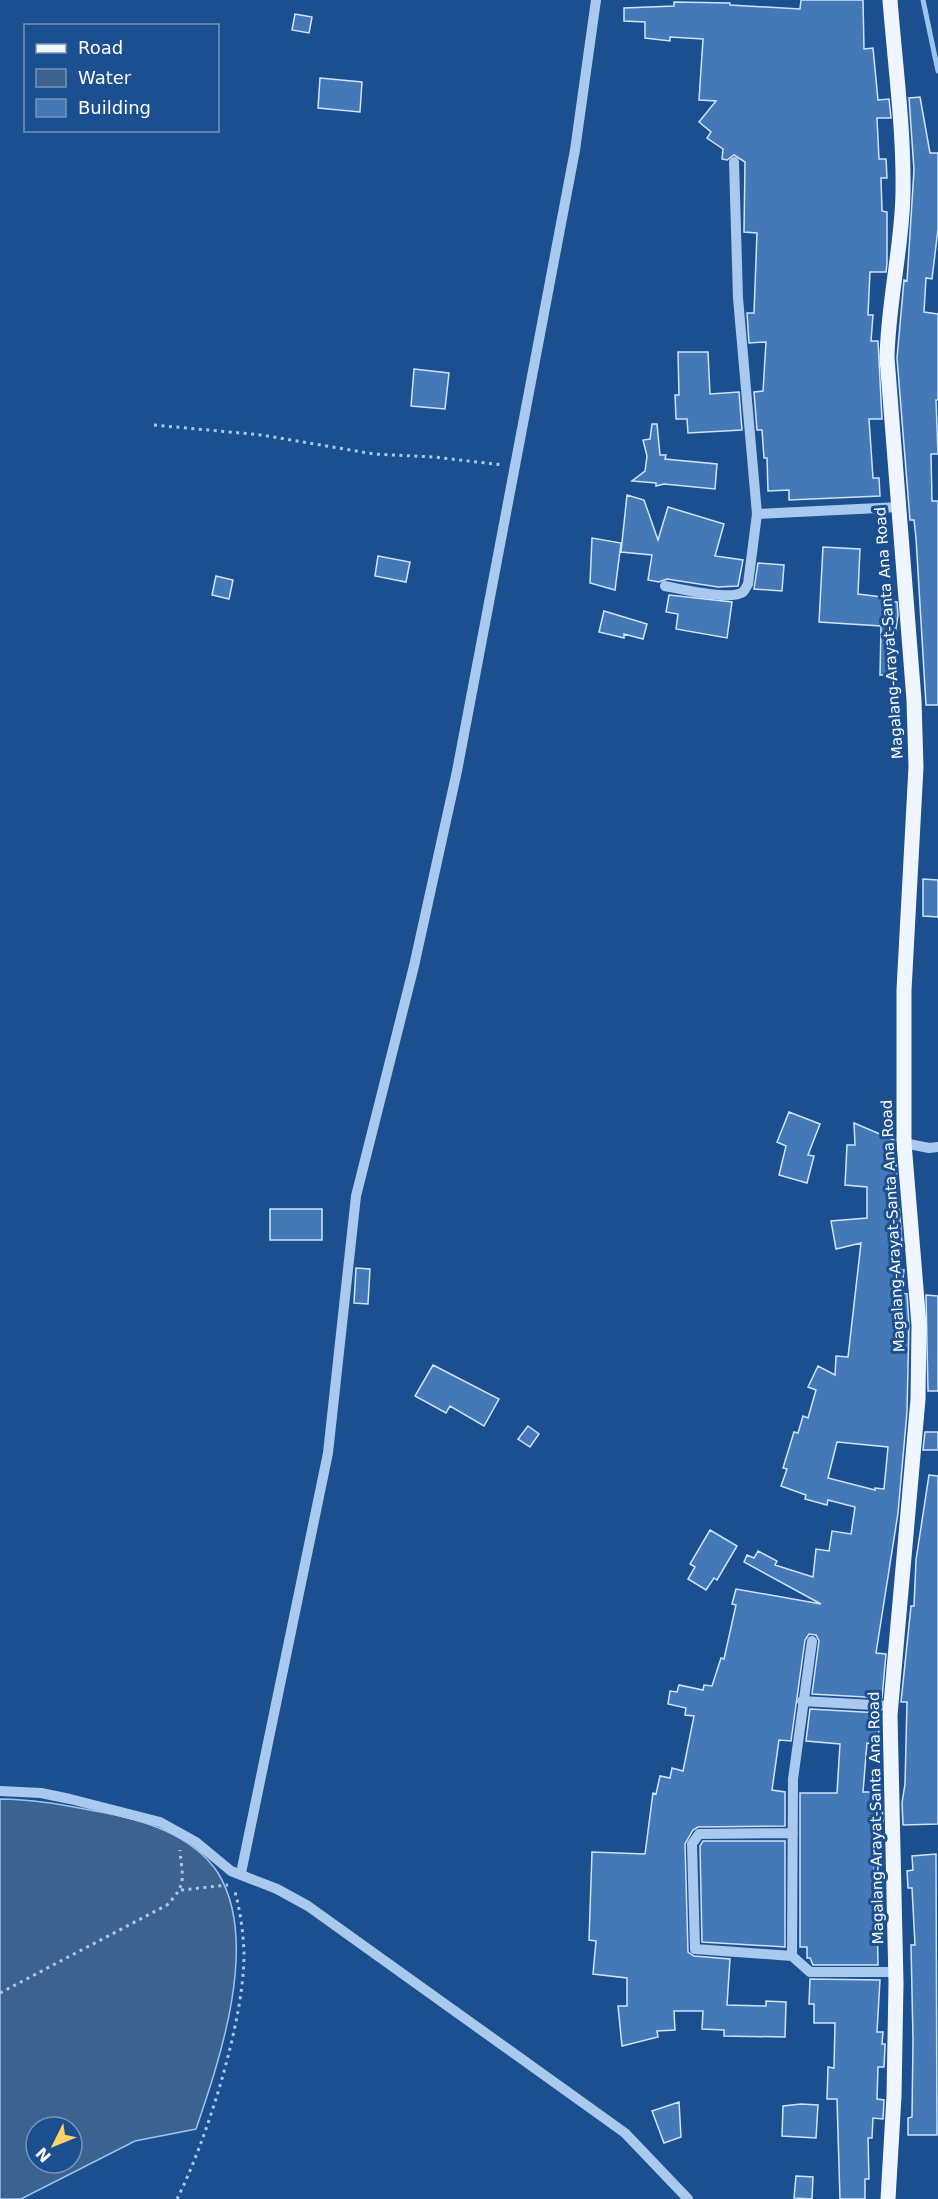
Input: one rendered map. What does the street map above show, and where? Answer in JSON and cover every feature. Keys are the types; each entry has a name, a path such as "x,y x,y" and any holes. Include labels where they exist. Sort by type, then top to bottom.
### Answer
{"main road":[{"name":"Magalang-Arayat-Santa Ana Road","path":"888,2199 894,2096 896,1972 891,1706 918,1399 919,1325 904,1143 904,990 916,767 914,700 888,358 888,328 903,193 898,89 890,0"}],"street":[{"path":"236,1872 328,1453 356,1196 414,966 441,845 575,150 596,0"},
{"path":"665,586 701,592 743,592 748,584 757,514 738,298 734,162"},
{"path":"757,514 899,507"},
{"path":"904,1143 933,1147"},
{"path":"792,1956 793,1779 812,1641"},
{"path":"802,1701 891,1706"},
{"path":"0,1791 41,1793 123,1810 160,1822 184,1834 236,1872 308,1906 618,2127 645,2151 688,2199"},
{"path":"794,1833 699,1834 693,1844 693,1944 695,1949 792,1956 810,1972 896,1972"}],"path":[{"path":"154,425 262,435 374,454 434,457 514,467"},
{"path":"0,1993 167,1905 181,1890 183,1877 180,1842 184,1834"},
{"path":"177,2199 205,2132 237,2009 244,1953 242,1918 233,1885 236,1872"},
{"path":"181,1890 233,1885"}],"water":[{"path":"0,1799 48,1803 112,1814 146,1823 179,1838 194,1847 218,1873 230,1901 236,1932 236,1965 225,2035 196,2129 135,2141 84,2167 84,2115 24,2115 24,2175 68,2175 21,2199 0,2199"}],"building":[{"path":"801,0 863,0 864,49 873,48 878,100 889,99 891,118 877,118 879,159 886,159 887,178 881,178 882,211 887,212 887,263 886,272 870,272 868,315 873,315 871,341 878,341 882,419 869,419 873,478 879,478 880,496 789,500 789,490 768,491 767,458 764,458 762,430 757,430 754,392 763,391 766,342 749,343 747,313 754,313 757,233 744,232 745,162 734,155 727,160 722,159 723,149 707,138 711,132 699,122 716,101 699,100 703,39 670,37 670,41 645,38 645,22 624,21 624,8 674,6 674,2 730,3 730,5 800,9"},
{"path":"295,14 312,17 309,33 292,30"},
{"path":"320,78 362,82 360,112 318,108"},
{"path":"920,97 930,153 938,153 938,229 932,279 926,278 924,312 938,314 938,400 936,400 938,454 931,454 932,501 938,501 938,705 926,705 916,538 914,520 910,520 897,358 904,280 907,281 914,170 909,98"},
{"path":"678,352 708,352 710,394 739,392 742,430 688,433 687,419 676,419 675,395 679,395"},
{"path":"414,369 449,373 445,409 411,406"},
{"path":"652,424 657,424 660,455 666,455 665,459 717,464 715,489 664,484 656,486 656,483 632,481 645,471 647,456 643,440 650,439"},
{"path":"627,495 644,500 658,540 668,507 724,524 715,556 743,560 738,586 718,587 667,579 659,582 648,580 652,555 621,552"},
{"path":"592,538 621,543 615,590 590,583"},
{"path":"823,547 860,549 858,594 882,597 882,601 897,602 898,615 892,655 895,655 894,672 889,672 889,675 880,675 881,626 819,622"},
{"path":"378,556 410,562 406,582 375,576"},
{"path":"758,563 784,565 782,591 754,589"},
{"path":"216,576 233,580 229,599 212,595"},
{"path":"669,595 732,602 727,638 676,629 678,614 666,612"},
{"path":"604,611 647,624 643,639 624,634 624,638 599,632"},
{"path":"923,879 938,880 938,917 923,916"},
{"path":"789,1112 820,1124 808,1155 814,1156 807,1183 779,1175 786,1146 777,1142"},
{"path":"854,1123 894,1140 902,1243 900,1270 904,1270 901,1293 907,1294 909,1325 907,1412 898,1513 876,1653 886,1654 882,1698 812,1694 819,1641 816,1635 809,1634 805,1640 791,1741 779,1740 772,1790 785,1792 785,1826 698,1827 693,1830 685,1844 688,1952 694,1956 730,1959 727,2005 766,2006 766,2001 786,2002 785,2037 724,2036 724,2030 702,2029 703,2011 674,2011 675,2030 657,2031 658,2037 622,2046 618,2006 627,2006 627,1978 593,1974 596,1941 589,1940 592,1852 645,1854 653,1793 656,1794 660,1776 670,1778 672,1768 683,1771 694,1716 685,1715 686,1708 668,1704 670,1691 677,1692 679,1685 703,1690 704,1685 712,1686 721,1658 724,1659 736,1605 732,1604 736,1589 821,1604 744,1562 747,1555 754,1558 758,1551 777,1561 775,1565 813,1577 816,1549 829,1551 832,1531 851,1534 855,1507 828,1500 827,1505 805,1499 806,1495 781,1486 787,1469 783,1468 794,1432 798,1433 803,1416 808,1418 816,1390 808,1387 818,1366 835,1375 836,1356 848,1357 861,1243 836,1249 831,1221 867,1218 867,1187 845,1185 847,1145 855,1145","holes":["837,1442 888,1447 884,1489 875,1488 875,1490 828,1478"]},
{"path":"270,1209 322,1209 322,1240 270,1240"},
{"path":"356,1268 370,1269 368,1304 354,1303"},
{"path":"926,1295 938,1296 938,1391 928,1391"},
{"path":"433,1365 499,1399 484,1426 450,1406 446,1413 415,1396"},
{"path":"528,1426 539,1434 530,1447 518,1439"},
{"path":"925,1432 938,1432 938,1450 923,1450"},
{"path":"929,1475 938,1476 938,1824 903,1825 907,1702 901,1702 911,1606 914,1606 916,1560"},
{"path":"710,1530 737,1546 717,1580 714,1578 706,1590 688,1579 695,1567 690,1564"},
{"path":"810,1709 880,1713 878,1744 867,1743 863,1792 873,1792 873,1804 882,1804 883,1822 875,1822 874,1887 879,1887 878,1965 813,1965 810,1958 807,1958 807,1947 800,1947 800,1793 837,1793 840,1744 806,1741"},
{"path":"703,1841 785,1841 785,1947 702,1942 700,1846"},
{"path":"936,1854 937,2135 908,2135 908,2118 912,2117 911,1945 915,1945 912,1888 908,1888 907,1871 913,1870 912,1856"},
{"path":"810,1979 880,1980 877,2032 883,2032 882,2044 885,2044 885,2047 884,2067 878,2067 877,2099 884,2100 883,2119 873,2118 872,2138 868,2138 869,2179 865,2179 865,2199 840,2199 837,2099 827,2099 828,2067 834,2068 835,2023 814,2023 814,2004 809,2004"},
{"path":"679,2102 681,2137 664,2143 652,2111"},
{"path":"818,2105 816,2138 782,2136 783,2106"},
{"path":"796,2176 813,2177 812,2199 794,2198"}],"waterway":[{"path":"923,0 938,71"}]}
